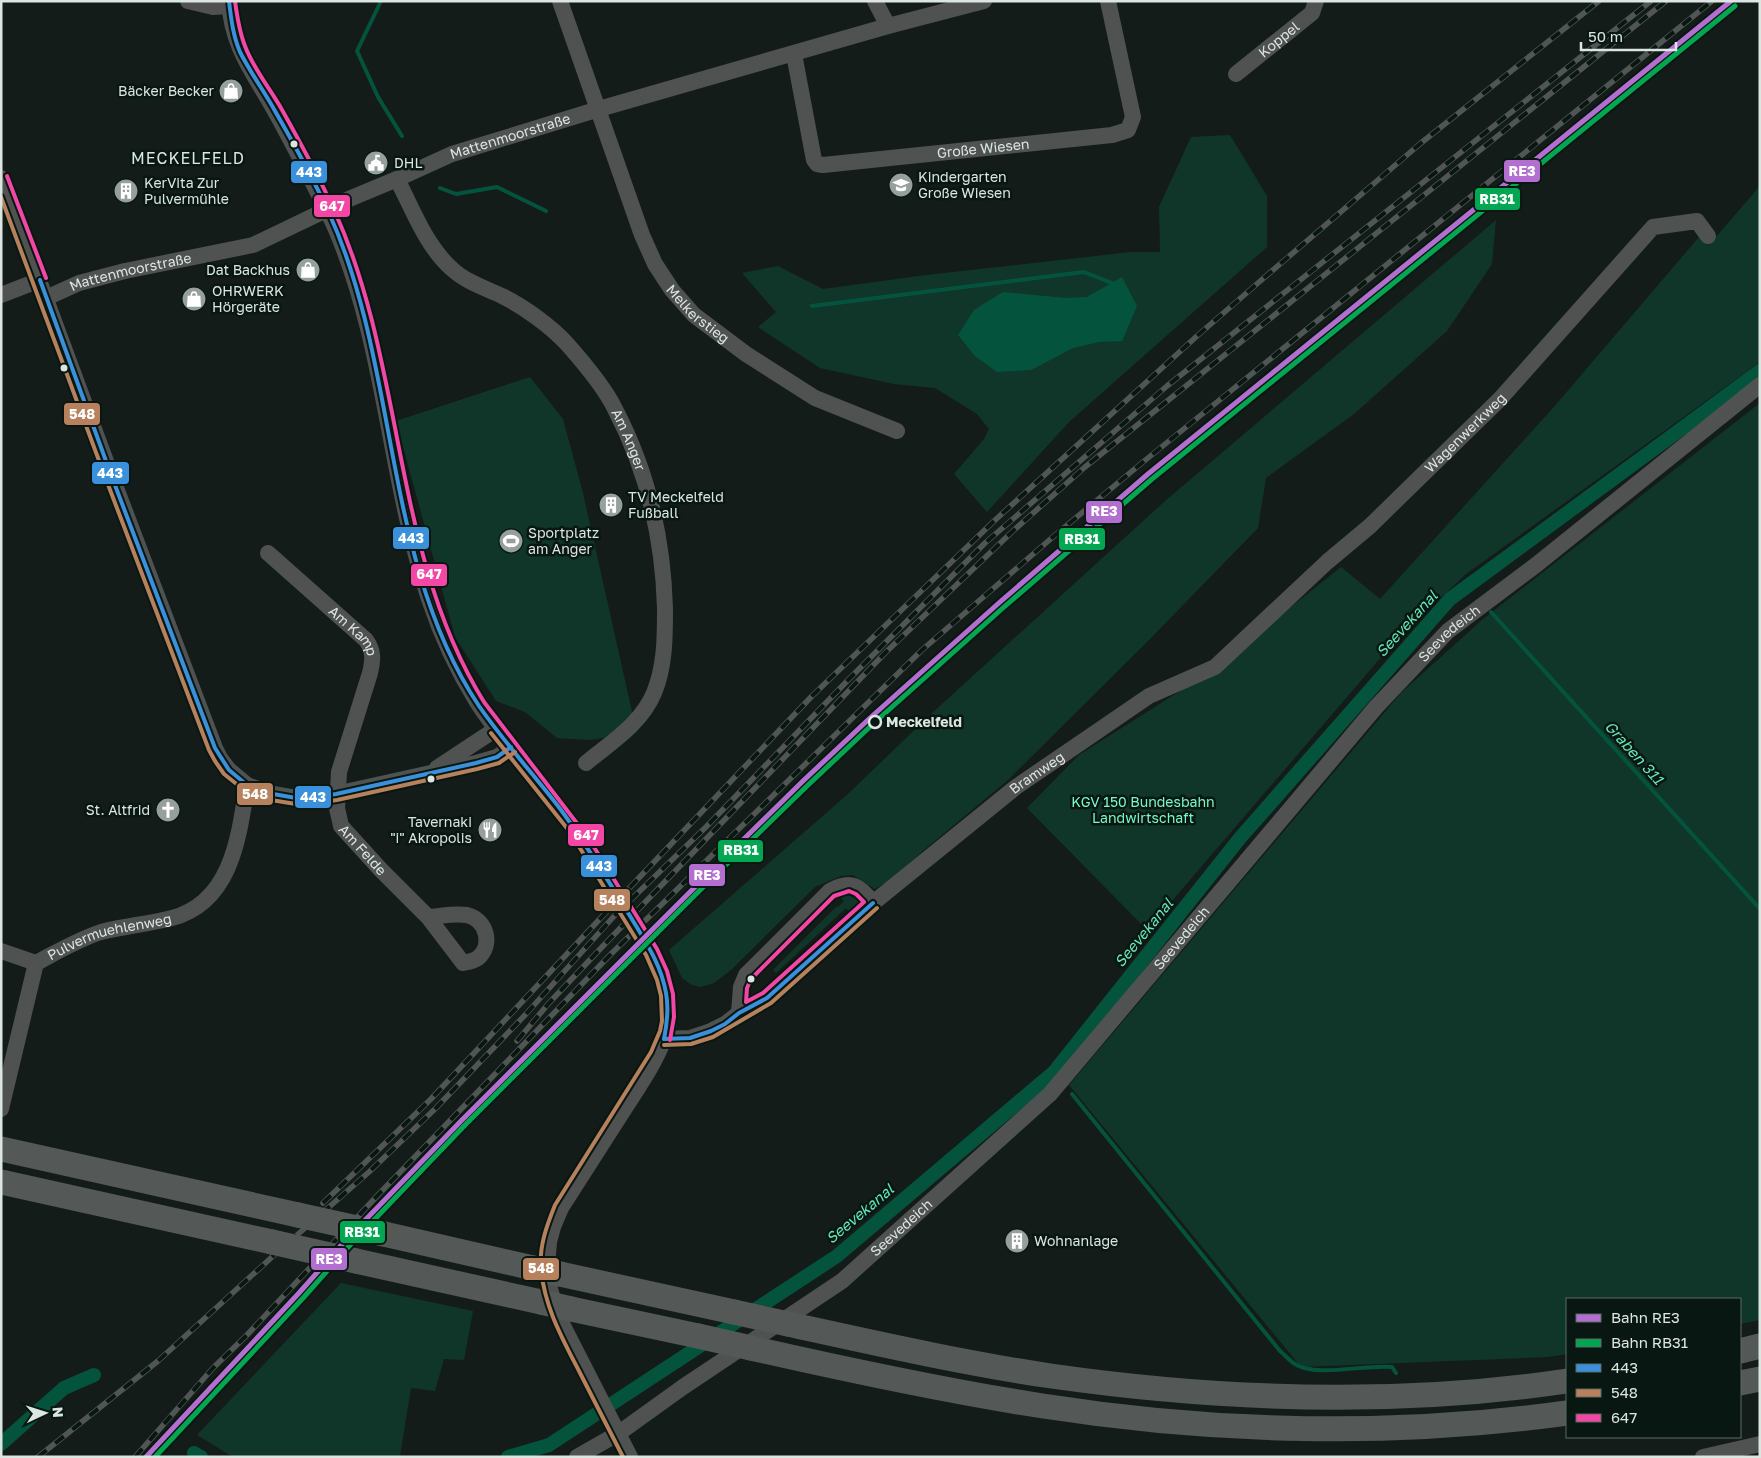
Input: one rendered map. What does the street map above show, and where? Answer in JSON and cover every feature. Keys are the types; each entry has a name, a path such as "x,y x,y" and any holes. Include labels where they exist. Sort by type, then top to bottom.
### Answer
{"highway":[{"path":"5,1149 926,1354 1041,1374 1159,1388 1237,1394 1384,1396 1477,1391 1566,1381"},
{"path":"1,1182 751,1348 914,1383 1043,1406 1130,1417 1225,1425 1299,1428 1372,1428 1460,1424 1566,1413"},
{"path":"1741,1351 1760,1346"},
{"path":"1741,1383 1760,1379"}],"street":[{"path":"188,1 213,7 230,4 240,51 277,114 343,246 363,308 372,345 409,526 429,599 443,636 459,670 477,702 496,729 574,828 652,952 664,982 668,996 669,1013 664,1039 650,1069 561,1208 549,1242 547,1266 550,1289 559,1318 630,1457"},
{"name":"Melkerstieg","path":"560,1 642,235 655,264 672,290 694,315 746,354 815,398 897,430"},
{"path":"875,1 888,26"},
{"name":"Mattenmoorstraße","path":"46,298 80,283 125,271 253,245 326,209 397,180 452,154 599,109 888,26 984,1"},
{"name":"Große Wiesen","path":"794,54 814,160 817,164 823,165 1112,135 1128,130 1133,117 1108,1"},
{"name":"Koppel","path":"1236,74 1312,13 1316,1"},
{"path":"1,178 215,748 229,770 247,785 273,794 302,799 336,794 490,759 497,757 511,747"},
{"name":"Am Anger","path":"397,180 433,248 452,270 474,284 504,297 537,318 567,344 615,407 635,452 651,501 664,574 665,629 663,663 653,695 636,722 586,763"},
{"name":"Wagenwerkweg","path":"1215,666 1327,562 1370,526 1500,399 1653,227 1697,220 1708,236"},
{"path":"1,295 40,280"},
{"name":"Seevedeich","path":"577,1457 619,1433 683,1387 842,1281 1050,1094 1376,707 1448,631 1536,565 1760,385"},
{"name":"Am Kamp","path":"268,553 366,640 372,648 373,658 370,673 338,772 336,794"},
{"name":"Bramweg","path":"664,1039 680,1039 703,1034 726,1024 739,1013 767,998 873,903 1016,787 1149,696 1215,666"},
{"path":"430,773 496,729"},
{"name":"Pulvermuehlenweg","path":"1,1109 36,963 66,947 101,933 172,918 189,912 205,900 217,887 235,851 247,785"},
{"name":"Am Felde","path":"336,794 341,826 428,917"},
{"path":"739,1013 741,987 746,975 830,891 842,886 855,885 873,903"},
{"path":"1,951 36,963"},
{"path":"1703,1457 1760,1444"}],"green space":[{"path":"1230,135 1267,196 1267,247 1069,422 987,512 954,474 984,439 989,429 977,414 935,388 894,384 820,368 758,327 776,312 742,273 778,266 823,289 926,275 1131,252 1160,252 1159,207 1191,137"},
{"name":"KGV 150 Bundesbahn Landwirtschaft","path":"1760,186 1760,362 1466,574 1395,641 1147,930 1027,808 1079,755 1177,693 1246,643 1341,567 1380,599 1553,408 1699,237 1709,245"},
{"path":"1496,220 1492,264 1447,331 1354,414 1266,478 1258,528 1150,639 1008,780 891,880 875,889 853,875 841,876 815,887 731,970 714,983 701,987 692,985 682,978 669,950 848,794 931,714 1165,501"},
{"name":"Sportplatz am Anger","path":"530,377 563,419 583,493 633,716 610,737 590,740 557,738 525,712 496,701 455,637 396,421"},
{"path":"1760,403 1760,1320 1741,1324 1741,1298 1566,1298 1566,1354 1548,1357 1301,1367 1069,1085 1401,693 1483,619"},
{"path":"846,892 858,896 860,905 852,914 846,908 776,973 773,970 844,901 838,895"},
{"path":"341,1283 473,1311 464,1360 444,1359 435,1391 411,1388 400,1456 233,1457 197,1435"}],"shaded area":[{"path":"1122,277 1137,306 1122,341 1099,342 1073,348 1031,370 997,372 975,356 958,335 974,310 1003,292 1066,298 1087,297"}],"waterway":[{"path":"381,1 357,51 378,97 402,136"},
{"path":"440,188 456,194 497,187 546,211"},
{"path":"812,306 1084,272 1112,283 1114,286"},
{"name":"Seevekanal","path":"508,1457 549,1445 837,1256 1054,1072 1240,838 1450,599 1760,371"},
{"name":"Graben 311","path":"1491,612 1760,909"},
{"path":"1072,1094 1280,1351 1291,1361 1304,1368 1315,1370 1392,1367 1396,1373"},
{"name":"Seevekanal","path":"1,1444 64,1388 94,1375"},
{"name":"Seevekanal","path":"194,1453 201,1457"}],"railway":[{"path":"323,1203 431,1099 812,696 993,522 1258,283 1421,143 1599,1"},
{"path":"38,1457 158,1361 369,1172 436,1108 526,1014 616,914 707,826 849,679 985,543 1167,386 1651,1"},
{"path":"517,1041 549,1003 603,946 885,653 1014,530 1085,467 1666,1"},
{"path":"135,1457 213,1368 247,1335 378,1195 612,953 922,650 1143,462 1712,1"}],"rail line":[{"name":"RE3","path":"146,1457 345,1241 462,1120 689,893 870,718 1148,474 1731,1"},
{"name":"RB31","path":"155,1457 350,1245 466,1124 693,897 874,723 1152,479 1735,6"}],"transit line":[{"name":"443","path":"229,1 234,33 240,52 303,161 329,213 352,273 369,335 408,527 425,590 448,650 479,706 570,823 647,944 664,982 666,993 667,1016 664,1039"},
{"name":"647","path":"235,1 240,29 248,54 281,108 316,172 335,212 358,272 375,334 415,522 431,584 454,644 484,702 589,839 657,949 667,971 673,994 674,1017 670,1040"},
{"name":"647","path":"7,176 46,278"},
{"name":"548","path":"1,197 209,750 224,774 244,790 271,800 302,805 337,800 477,769 499,763 515,752"},
{"name":"443","path":"40,280 110,472 215,748 229,770 247,785 273,794 302,799 336,794 476,763 497,757 511,747"},
{"name":"548","path":"491,733 570,832 646,955 657,980 661,996 662,1021 651,1052 555,1205 541,1252 543,1282 550,1309 566,1346 623,1457"},
{"name":"647","path":"849,891 856,894 864,902 763,993 746,1002 747,988 751,979 834,896 849,891"},
{"name":"443","path":"664,1039 690,1038 711,1031 767,998 873,903"},
{"name":"548","path":"664,1045 691,1044 713,1037 771,1003 877,908"}],"place":[{"name":"Bäcker Becker","path":"231,91"},
{"name":"DHL","path":"376,163"},
{"name":"Kindergarten Große Wiesen","path":"901,185"},
{"name":"KerVita Zur Pulvermühle","path":"126,191"},
{"name":"Dat Backhus","path":"308,270"},
{"name":"OHRWERK Hörgeräte","path":"194,299"},
{"name":"TV Meckelfeld Fußball","path":"611,505"},
{"name":"Sportplatz am Anger","path":"511,541"},
{"name":"Meckelfeld","path":"875,722"},
{"name":"St. Altfrid","path":"168,810"},
{"name":"Tavernaki \"i\" Akropolis","path":"490,830"},
{"name":"Wohnanlage","path":"1017,1241"}],"district":[{"name":"MECKELFELD","path":"188,158"}]}
